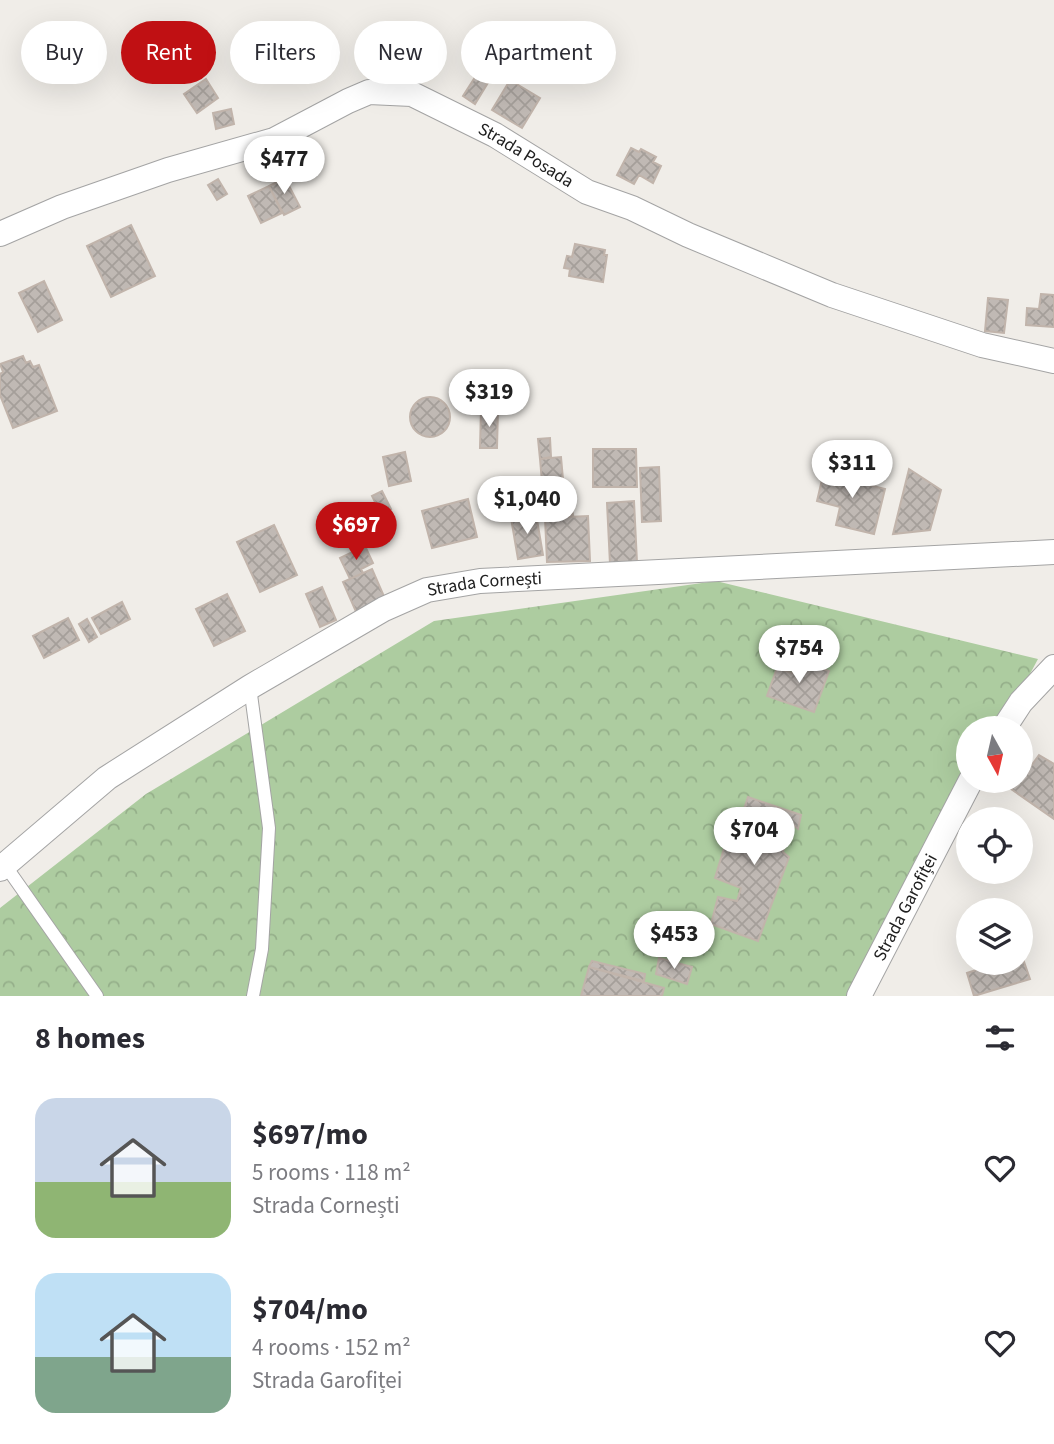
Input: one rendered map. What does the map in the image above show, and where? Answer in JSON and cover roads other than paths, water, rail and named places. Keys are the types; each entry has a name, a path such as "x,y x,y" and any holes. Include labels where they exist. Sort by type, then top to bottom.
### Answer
{"street":[{"name":"Strada Posada","path":"0,234 62,207 156,174 274,139 369,92 412,94 495,135 587,192 632,208 688,235 832,295 982,345 1054,361"},
{"name":"Strada Cornești","path":"3,867 107,778 250,687 384,609 427,590 480,581 1054,552"},
{"path":"1012,716 1021,702 1054,667"},
{"name":"Strada Garofiței","path":"859,996 964,793"}],"lane":[{"path":"250,687 269,828 262,949 253,996"},
{"path":"3,867 97,996"}]}
